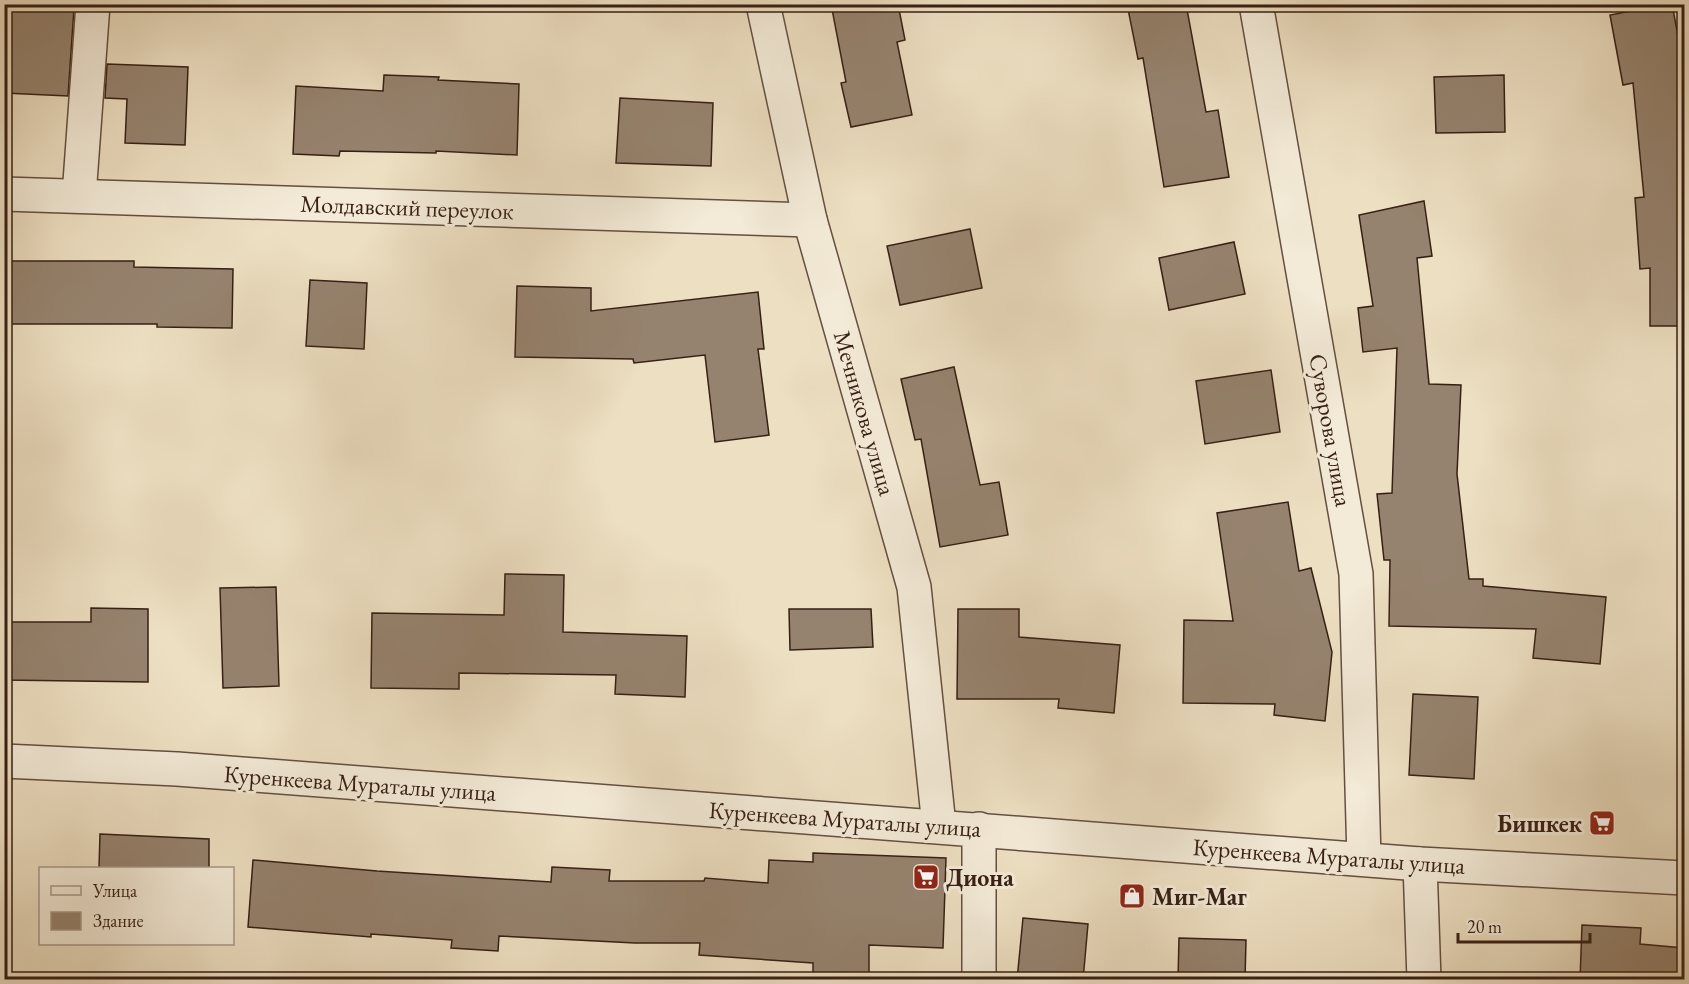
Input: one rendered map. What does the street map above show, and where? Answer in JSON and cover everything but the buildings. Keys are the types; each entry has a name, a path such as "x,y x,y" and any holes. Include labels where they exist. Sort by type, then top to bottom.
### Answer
{"street":[{"path":"79,196 93,4"},
{"name":"Мечникова улица","path":"763,4 810,220 914,587 939,826"},
{"name":"Суворова улица","path":"1256,4 1356,574 1364,859"},
{"name":"Молдавский переулок","path":"4,194 810,220"},
{"name":"Куренкеева Мураталы улица","path":"4,761 177,769 1420,864 1684,878"},
{"path":"979,829 979,980"},
{"path":"1420,864 1424,980"}],"place":[{"name":"Бишкек","path":"1602,823"},
{"name":"Диона","path":"926,877"},
{"name":"Миг-Маг","path":"1132,896"}]}
